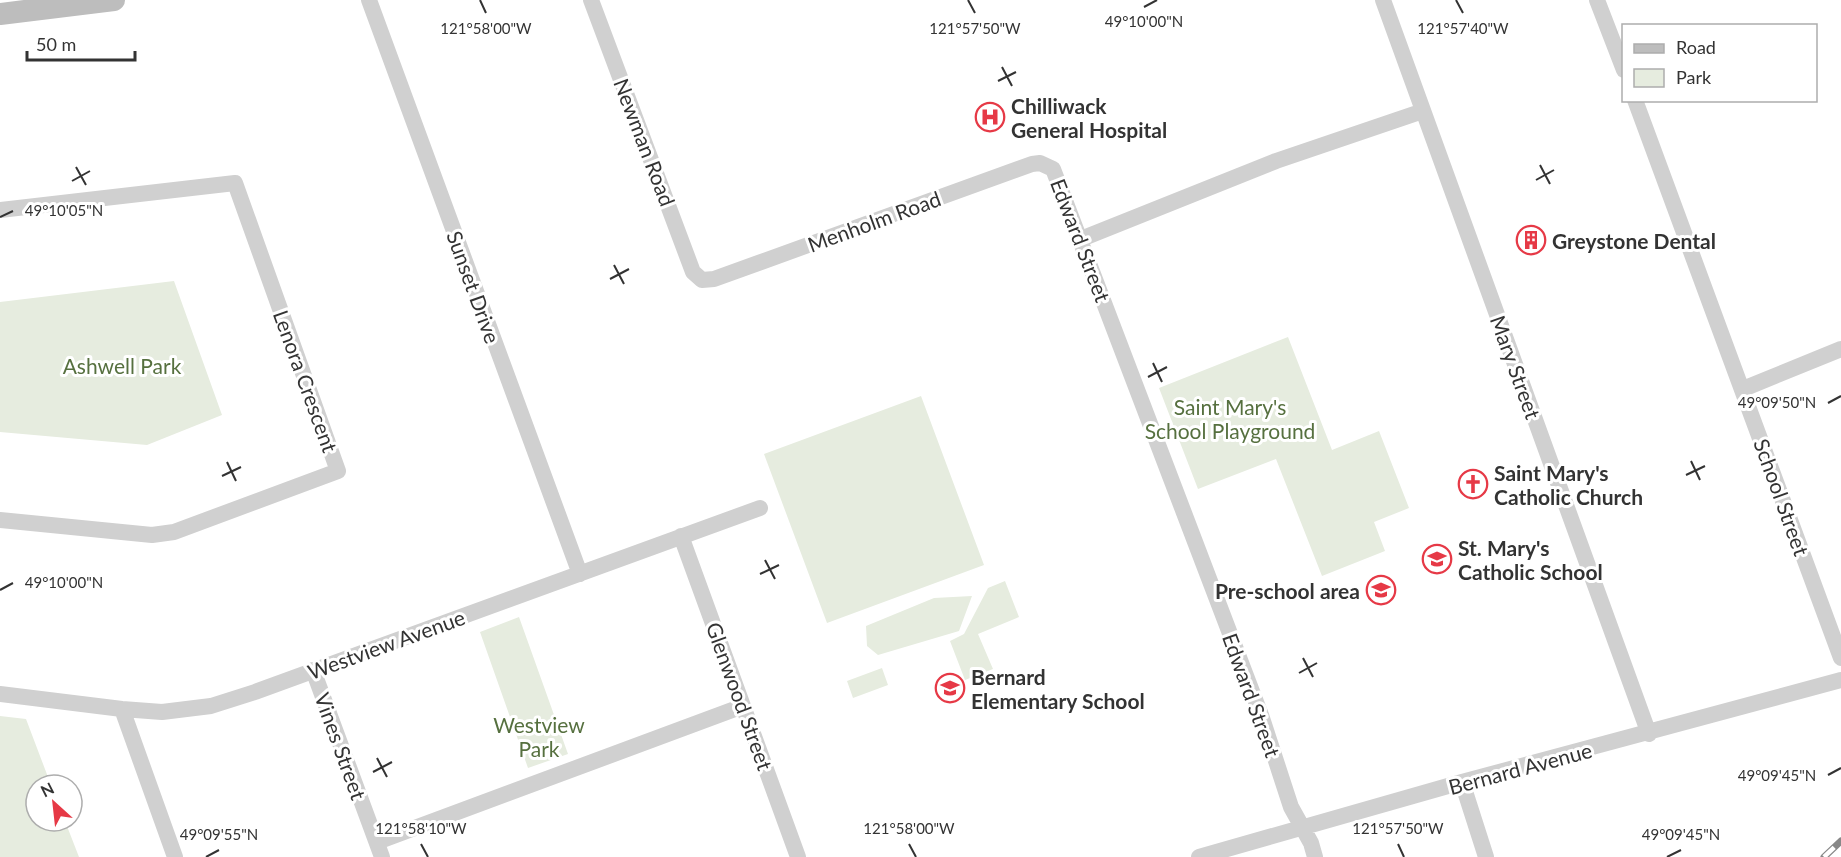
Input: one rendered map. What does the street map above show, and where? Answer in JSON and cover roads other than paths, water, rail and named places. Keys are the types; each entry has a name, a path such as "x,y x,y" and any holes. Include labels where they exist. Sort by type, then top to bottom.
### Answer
{"street":[{"path":"0,14 114,0"},
{"name":"Sunset Drive","path":"369,0 580,574"},
{"name":"Newman Road","path":"591,0 693,272 702,280"},
{"name":"Mary Street","path":"1383,0 1649,734"},
{"path":"1597,0 1622,67"},
{"name":"School Street","path":"1636,102 1841,658"},
{"path":"1081,239 1276,161 1423,111"},
{"name":"Menholm Road","path":"702,280 714,279 1021,168 1040,163 1047,164"},
{"name":"Edward Street","path":"1047,164 1056,174 1261,715 1291,807 1311,843 1315,857"},
{"name":"Lenora Crescent","path":"0,210 235,183 338,471 174,532 152,535 0,520"},
{"path":"1743,389 1841,349"},
{"name":"Westview Avenue","path":"0,694 162,712 211,706 760,508"},
{"name":"Glenwood Street","path":"681,536 798,857"},
{"name":"Vines Street","path":"313,670 380,850"},
{"name":"Bernard Avenue","path":"1199,857 1462,782 1649,734 1841,680"},
{"path":"380,850 744,706"},
{"path":"123,709 175,857"},
{"path":"1462,782 1486,857"}],"railway":[{"path":"1824,857 1841,841"}],"place":[{"name":"Chilliwack General Hospital","path":"990,117"},
{"name":"Greystone Dental","path":"1531,240"},
{"name":"Saint Mary's Catholic Church","path":"1473,484"},
{"name":"St. Mary's Catholic School","path":"1437,559"},
{"name":"Pre-school area","path":"1381,590"},
{"name":"Bernard Elementary School","path":"950,688"}],"park label":[{"name":"Ashwell Park","path":"122,365"},
{"name":"Saint Mary's School Playground","path":"1230,418"},
{"name":"Westview Park","path":"539,736"}]}
